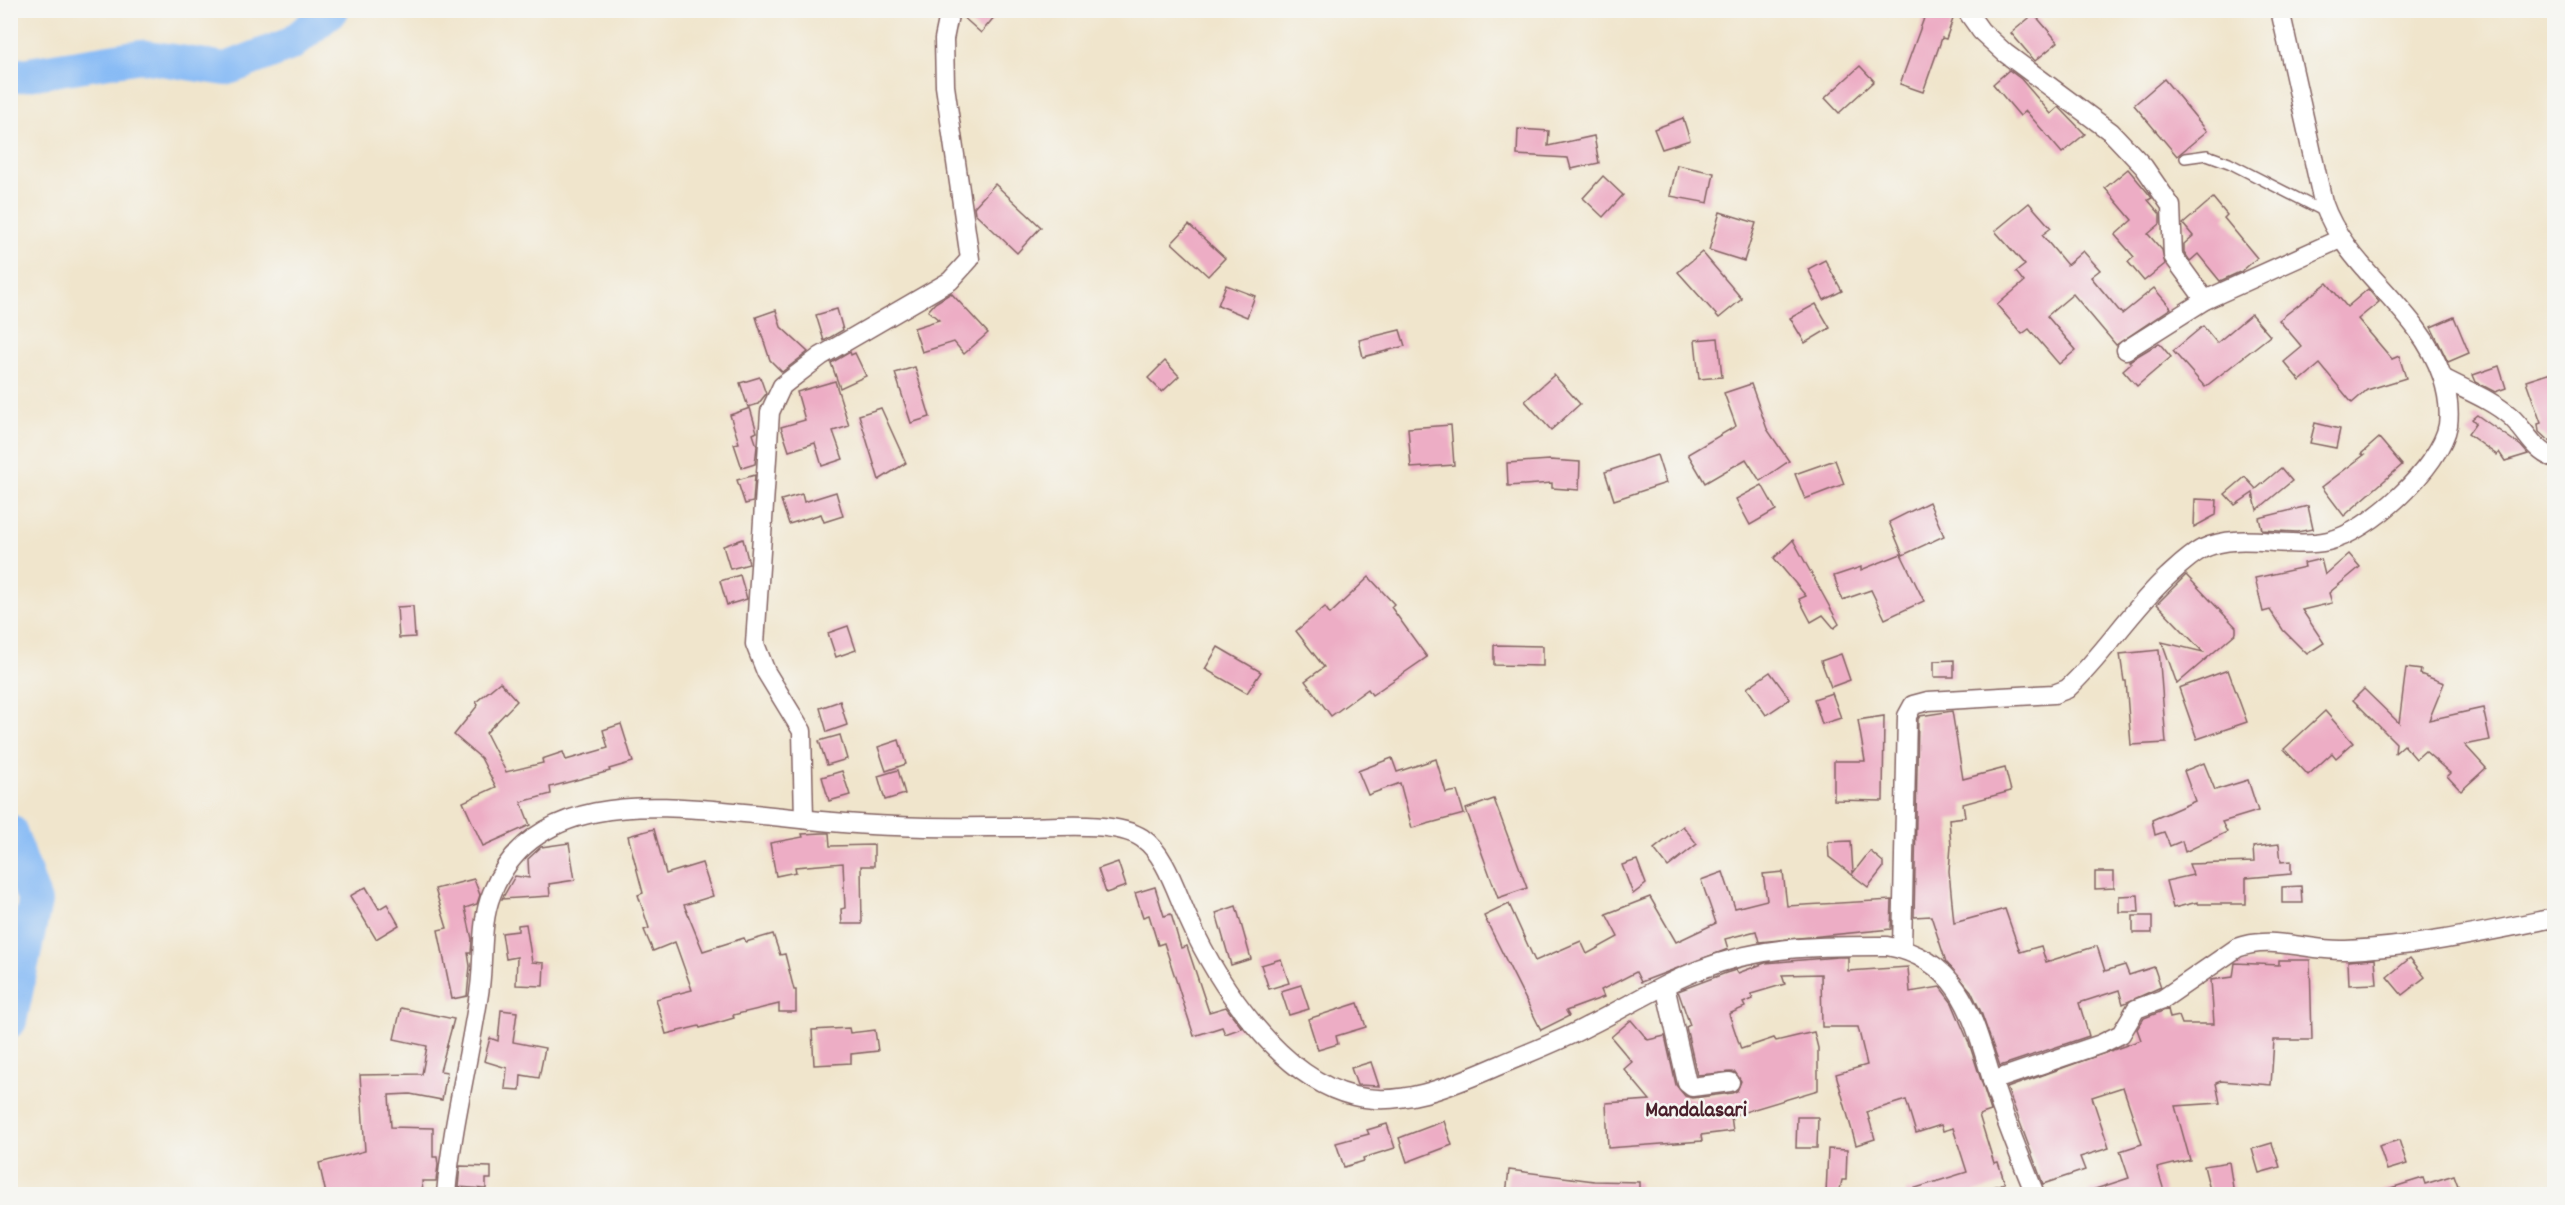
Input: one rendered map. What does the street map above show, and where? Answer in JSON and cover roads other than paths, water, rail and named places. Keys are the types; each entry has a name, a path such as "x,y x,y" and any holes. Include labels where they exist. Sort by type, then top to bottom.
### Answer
{"street":[{"path":"804,819 802,731 765,672 755,644 771,412 778,392 821,356 950,281 970,260 945,86 944,39 950,10"},
{"path":"1966,10 1981,31 2005,53 2110,132 2144,167 2171,206 2173,256 2205,300"},
{"path":"1902,949 1907,716 1913,705 1928,701 2054,694 2067,689 2142,601 2185,561 2202,549 2235,541 2301,544 2329,541 2360,528 2423,470 2439,449 2448,426 2448,404 2443,378 2434,354 2414,322 2340,238 2327,213 2280,10"},
{"path":"2126,350 2205,300 2340,238"},
{"path":"2443,378 2510,416 2537,449 2554,458"},
{"path":"446,1194 449,1154 480,985 486,912 502,870 520,849 554,825 590,813 625,807 673,807 891,826 1086,827 1137,834 1153,846 1197,939 1229,990 1263,1035 1300,1070 1323,1086 1356,1097 1389,1100 1429,1093 1459,1082 1583,1029 1701,969 1788,947 1887,946 1902,949 1924,958 1940,970 1957,989 1970,1010 1992,1081 2035,1194"},
{"path":"1992,1081 2101,1044 2121,1034 2136,1009 2163,999 2247,944 2277,944 2335,950 2421,945 2554,918"},
{"path":"1665,986 1687,1083 1692,1087 1730,1082"}],"lane":[{"path":"2185,159 2207,155 2229,163 2327,213"}],"waterway":[{"path":"10,77 141,56 226,69 291,44 332,10"},
{"path":"10,831 35,902 10,1021"}],"district":[{"name":"Mandalasari","path":"1696,1108"}]}
